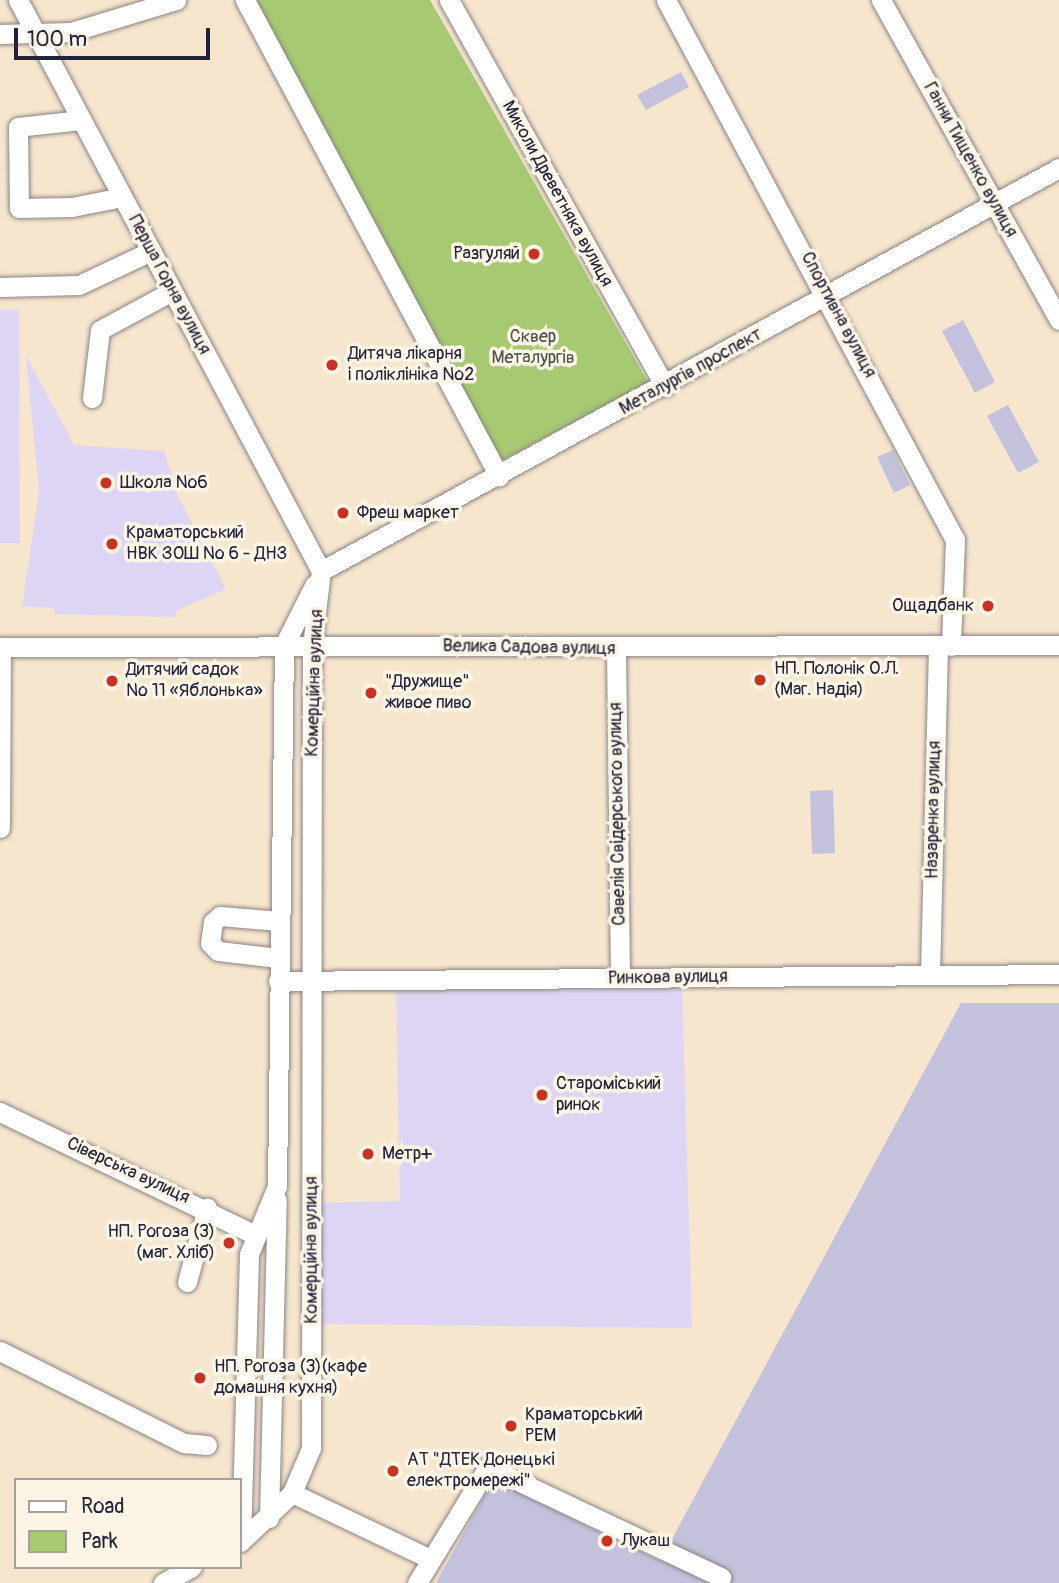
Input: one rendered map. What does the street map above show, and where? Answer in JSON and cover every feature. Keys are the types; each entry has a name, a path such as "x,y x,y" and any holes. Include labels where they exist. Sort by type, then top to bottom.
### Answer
{"street":[{"name":"Перша Горна вулиця","path":"18,0 321,571"},
{"path":"0,34 71,32 176,0"},
{"path":"245,0 499,476"},
{"name":"Миколи Древетняка вулиця","path":"449,0 665,387"},
{"name":"Спортивна вулиця","path":"666,0 829,296 955,540 944,646"},
{"name":"Ганни Тищенко вулиця","path":"881,0 1059,320"},
{"path":"81,120 18,127 19,208 72,208 122,197"},
{"name":"Металургів проспект","path":"321,571 665,387 1059,168"},
{"path":"0,287 79,285 151,251"},
{"path":"92,398 100,330 172,292"},
{"name":"Комерційна вулиця","path":"242,1515 253,1234 277,1185 278,958 285,645 321,571"},
{"name":"Комерційна вулиця","path":"242,1540 269,1518 292,1493 309,1463 312,1430 312,646 321,571"},
{"name":"Велика Садова вулиця","path":"1,647 285,645 616,649 1059,645"},
{"name":"Назаренка вулиця","path":"930,974 944,646"},
{"path":"0,828 1,647"},
{"name":"Савелія Свідерського вулиця","path":"616,649 620,978"},
{"path":"280,896 313,896"},
{"path":"278,958 218,951 210,943 213,922 220,916 279,921"},
{"name":"Ринкова вулиця","path":"278,981 1059,974"},
{"name":"Сіверська вулиця","path":"0,1112 208,1208 253,1234"},
{"path":"269,1518 277,1185"},
{"path":"187,1282 208,1208"},
{"path":"0,1351 184,1443 207,1445"},
{"path":"416,1583 428,1558 488,1466 721,1577"},
{"path":"292,1493 428,1558"},
{"path":"163,1583 188,1569"}],"shaded area":[{"path":"681,72 689,87 646,110 637,95"},
{"path":"0,310 19,310 20,543 0,543"},
{"path":"963,320 995,382 975,393 942,331"},
{"name":"Школа №6","path":"26,355 74,445 164,451 178,496 226,589 176,611 176,617 55,614 54,608 22,606 39,492"},
{"path":"1008,405 1039,462 1018,473 987,416"},
{"path":"893,450 910,485 894,493 877,457"},
{"path":"833,790 835,853 812,854 810,791"},
{"name":"Староміський ринок","path":"682,986 692,1328 320,1324 314,1203 400,1201 396,989"},
{"path":"961,1003 1059,1003 1059,1583 436,1583 493,1480 660,1561"}],"green space":[{"name":"Сквер Металургів","path":"256,0 430,0 648,382 499,462"}],"place":[{"name":"Разгуляй","path":"534,254"},
{"name":"Дитяча лікарня і поліклініка №2","path":"332,365"},
{"name":"Школа №6","path":"106,483"},
{"name":"Фреш маркет","path":"343,513"},
{"name":"Краматорський НВК ЗОШ № 6 - ДНЗ","path":"112,544"},
{"name":"Ощадбанк","path":"988,606"},
{"name":"НП. Полонік О.Л. (Маг. Надія)","path":"760,680"},
{"name":"Дитячий садок № 11 «Яблонька»","path":"112,681"},
{"name":"\"Дружище\" живое пиво","path":"371,693"},
{"name":"Староміський ринок","path":"542,1095"},
{"name":"Метр+","path":"368,1154"},
{"name":"НП. Рогоза (3) (маг. Хліб)","path":"229,1243"},
{"name":"НП. Рогоза (3)(кафе домашня кухня)","path":"200,1378"},
{"name":"Краматорський РЕМ","path":"511,1426"},
{"name":"АТ \"ДТЕК Донецькі електромережі\"","path":"393,1471"},
{"name":"Лукаш","path":"607,1541"}]}
